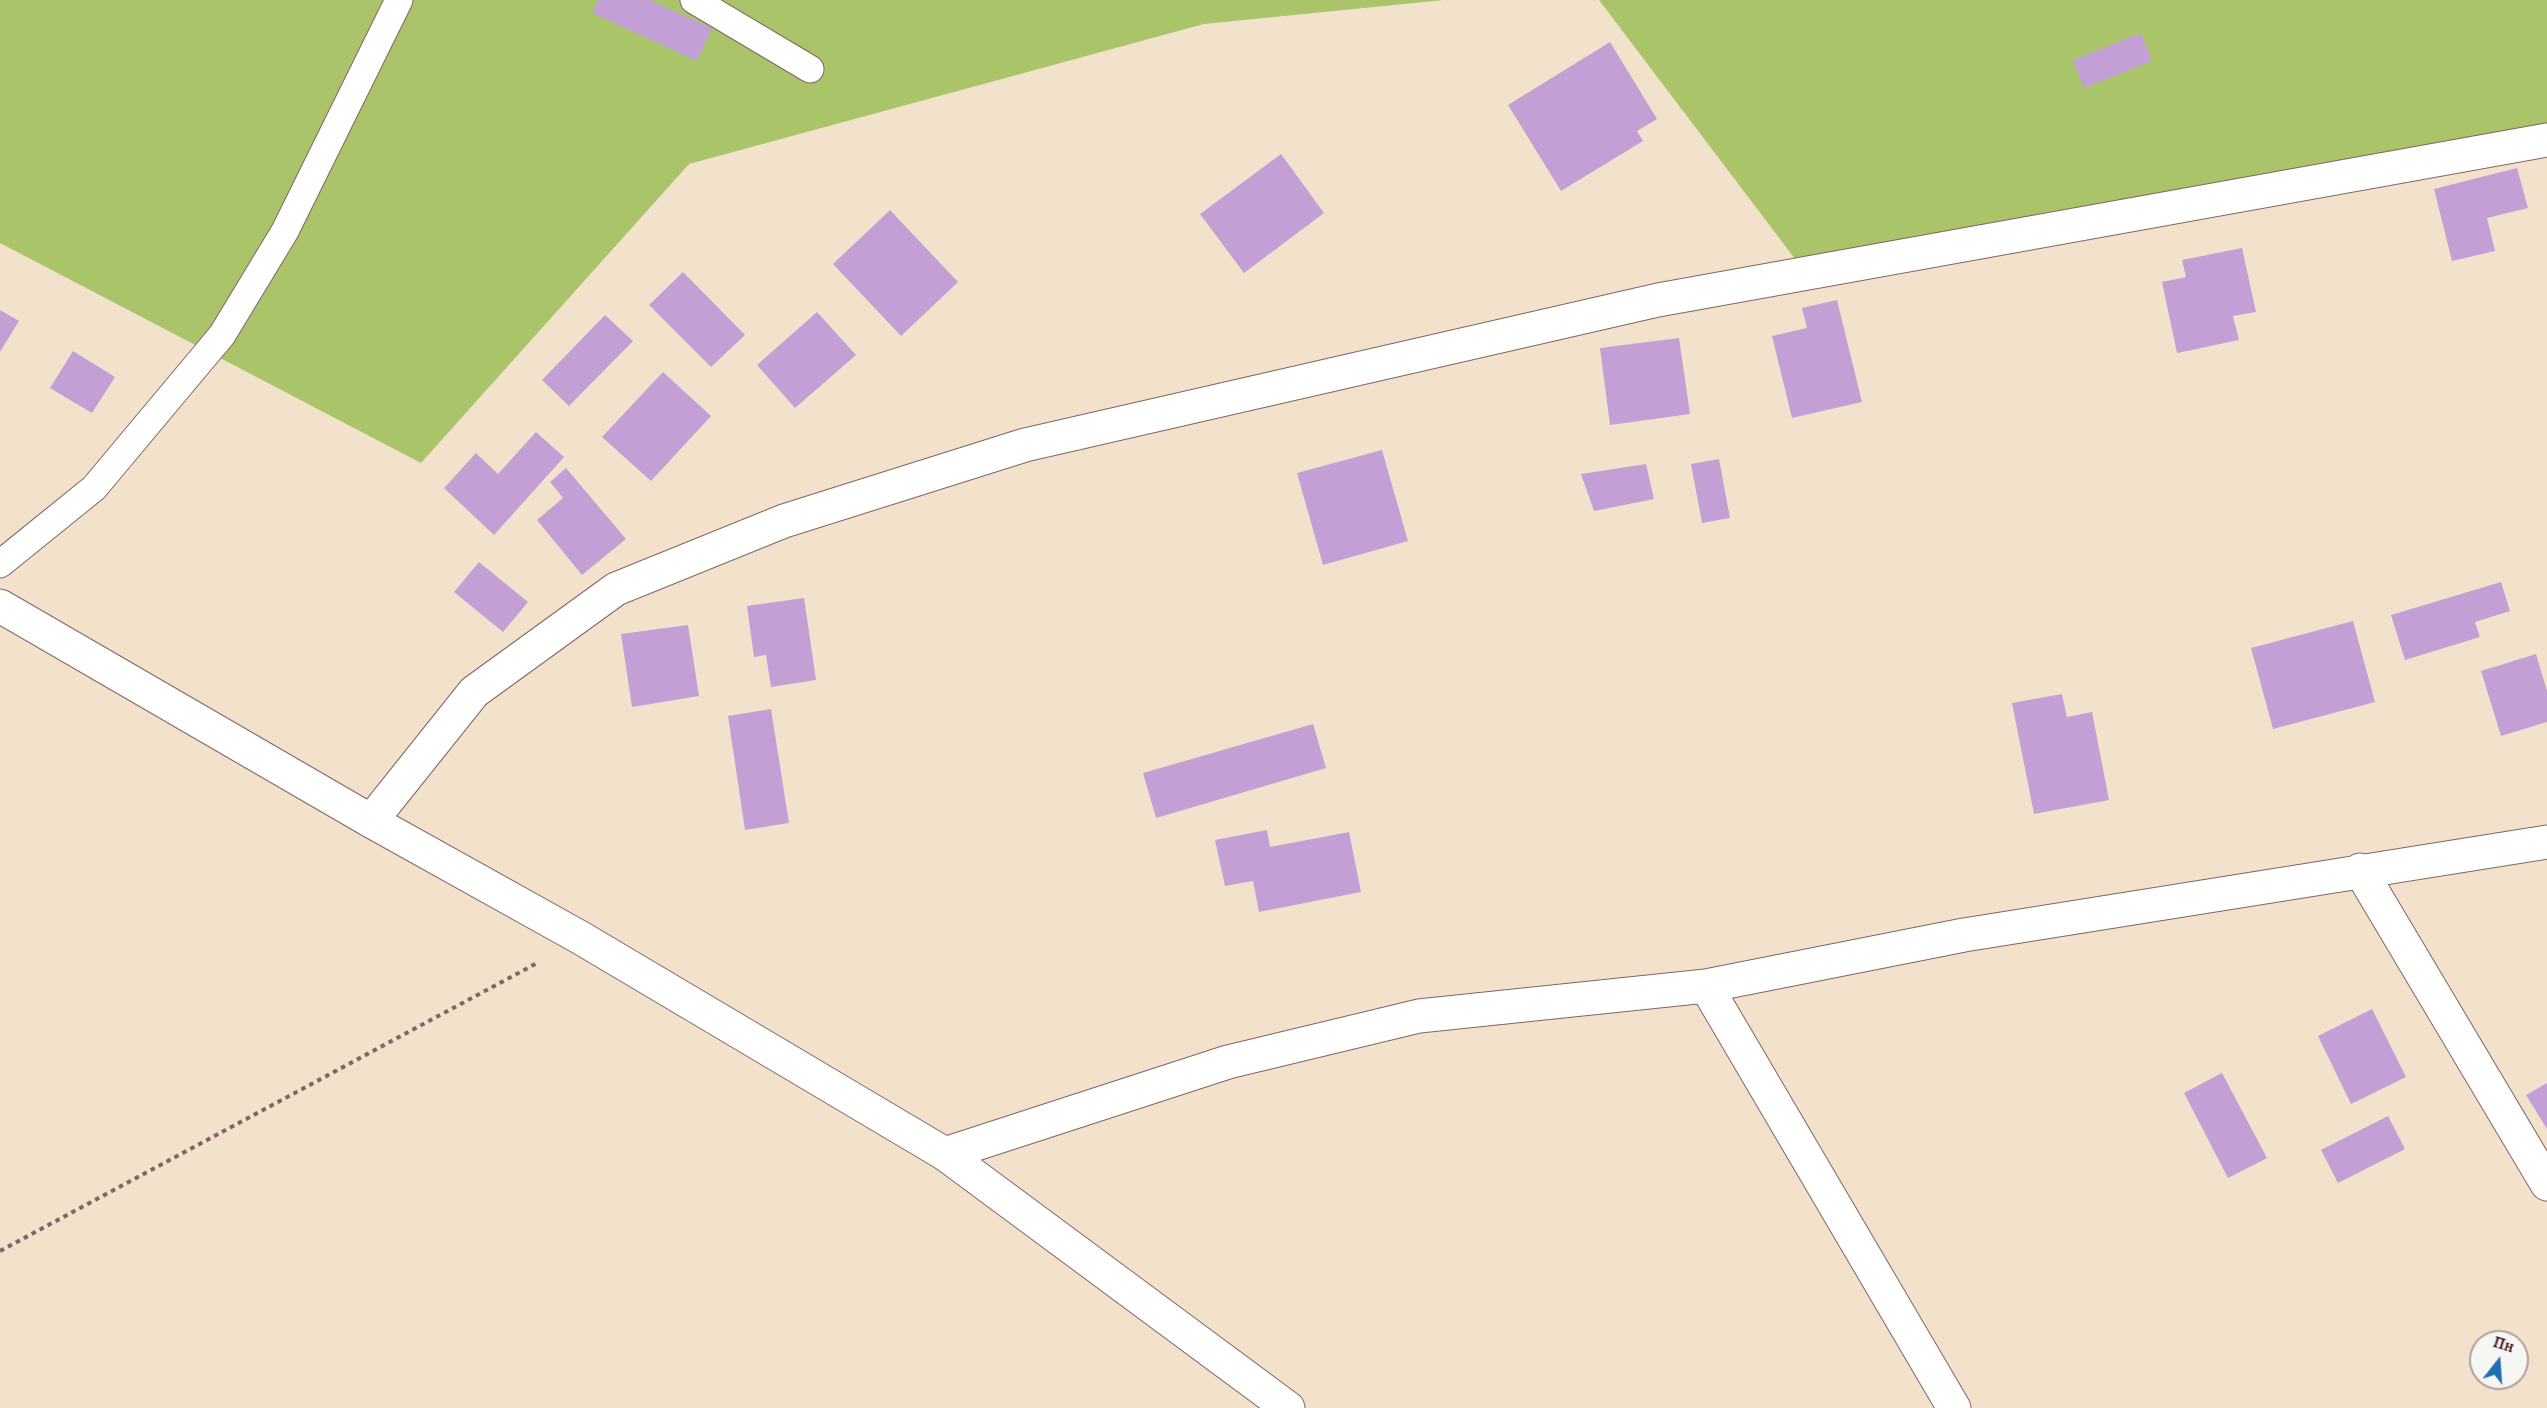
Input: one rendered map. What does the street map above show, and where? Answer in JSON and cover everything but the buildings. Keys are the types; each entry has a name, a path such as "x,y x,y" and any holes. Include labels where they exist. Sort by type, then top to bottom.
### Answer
{"street":[{"path":"371,821 474,692 615,589 784,521 1025,445 1658,300 2547,140"},
{"path":"0,606 371,821 581,938 945,1154 1288,1408"},
{"path":"945,1154 1228,1062 1419,1016 1706,986 1964,935 2360,870 2547,842"},
{"path":"2360,870 2547,1184"},
{"path":"1706,986 1954,1408"}],"lane":[{"path":"0,564 94,488 222,335 285,231 399,0"},
{"path":"694,0 810,69"}],"path":[{"path":"0,1251 581,938"}],"green space":[{"path":"0,0 1444,0 1204,24 689,164 421,463 0,243"},
{"path":"1599,0 2547,0 2547,150 1817,288"}]}
